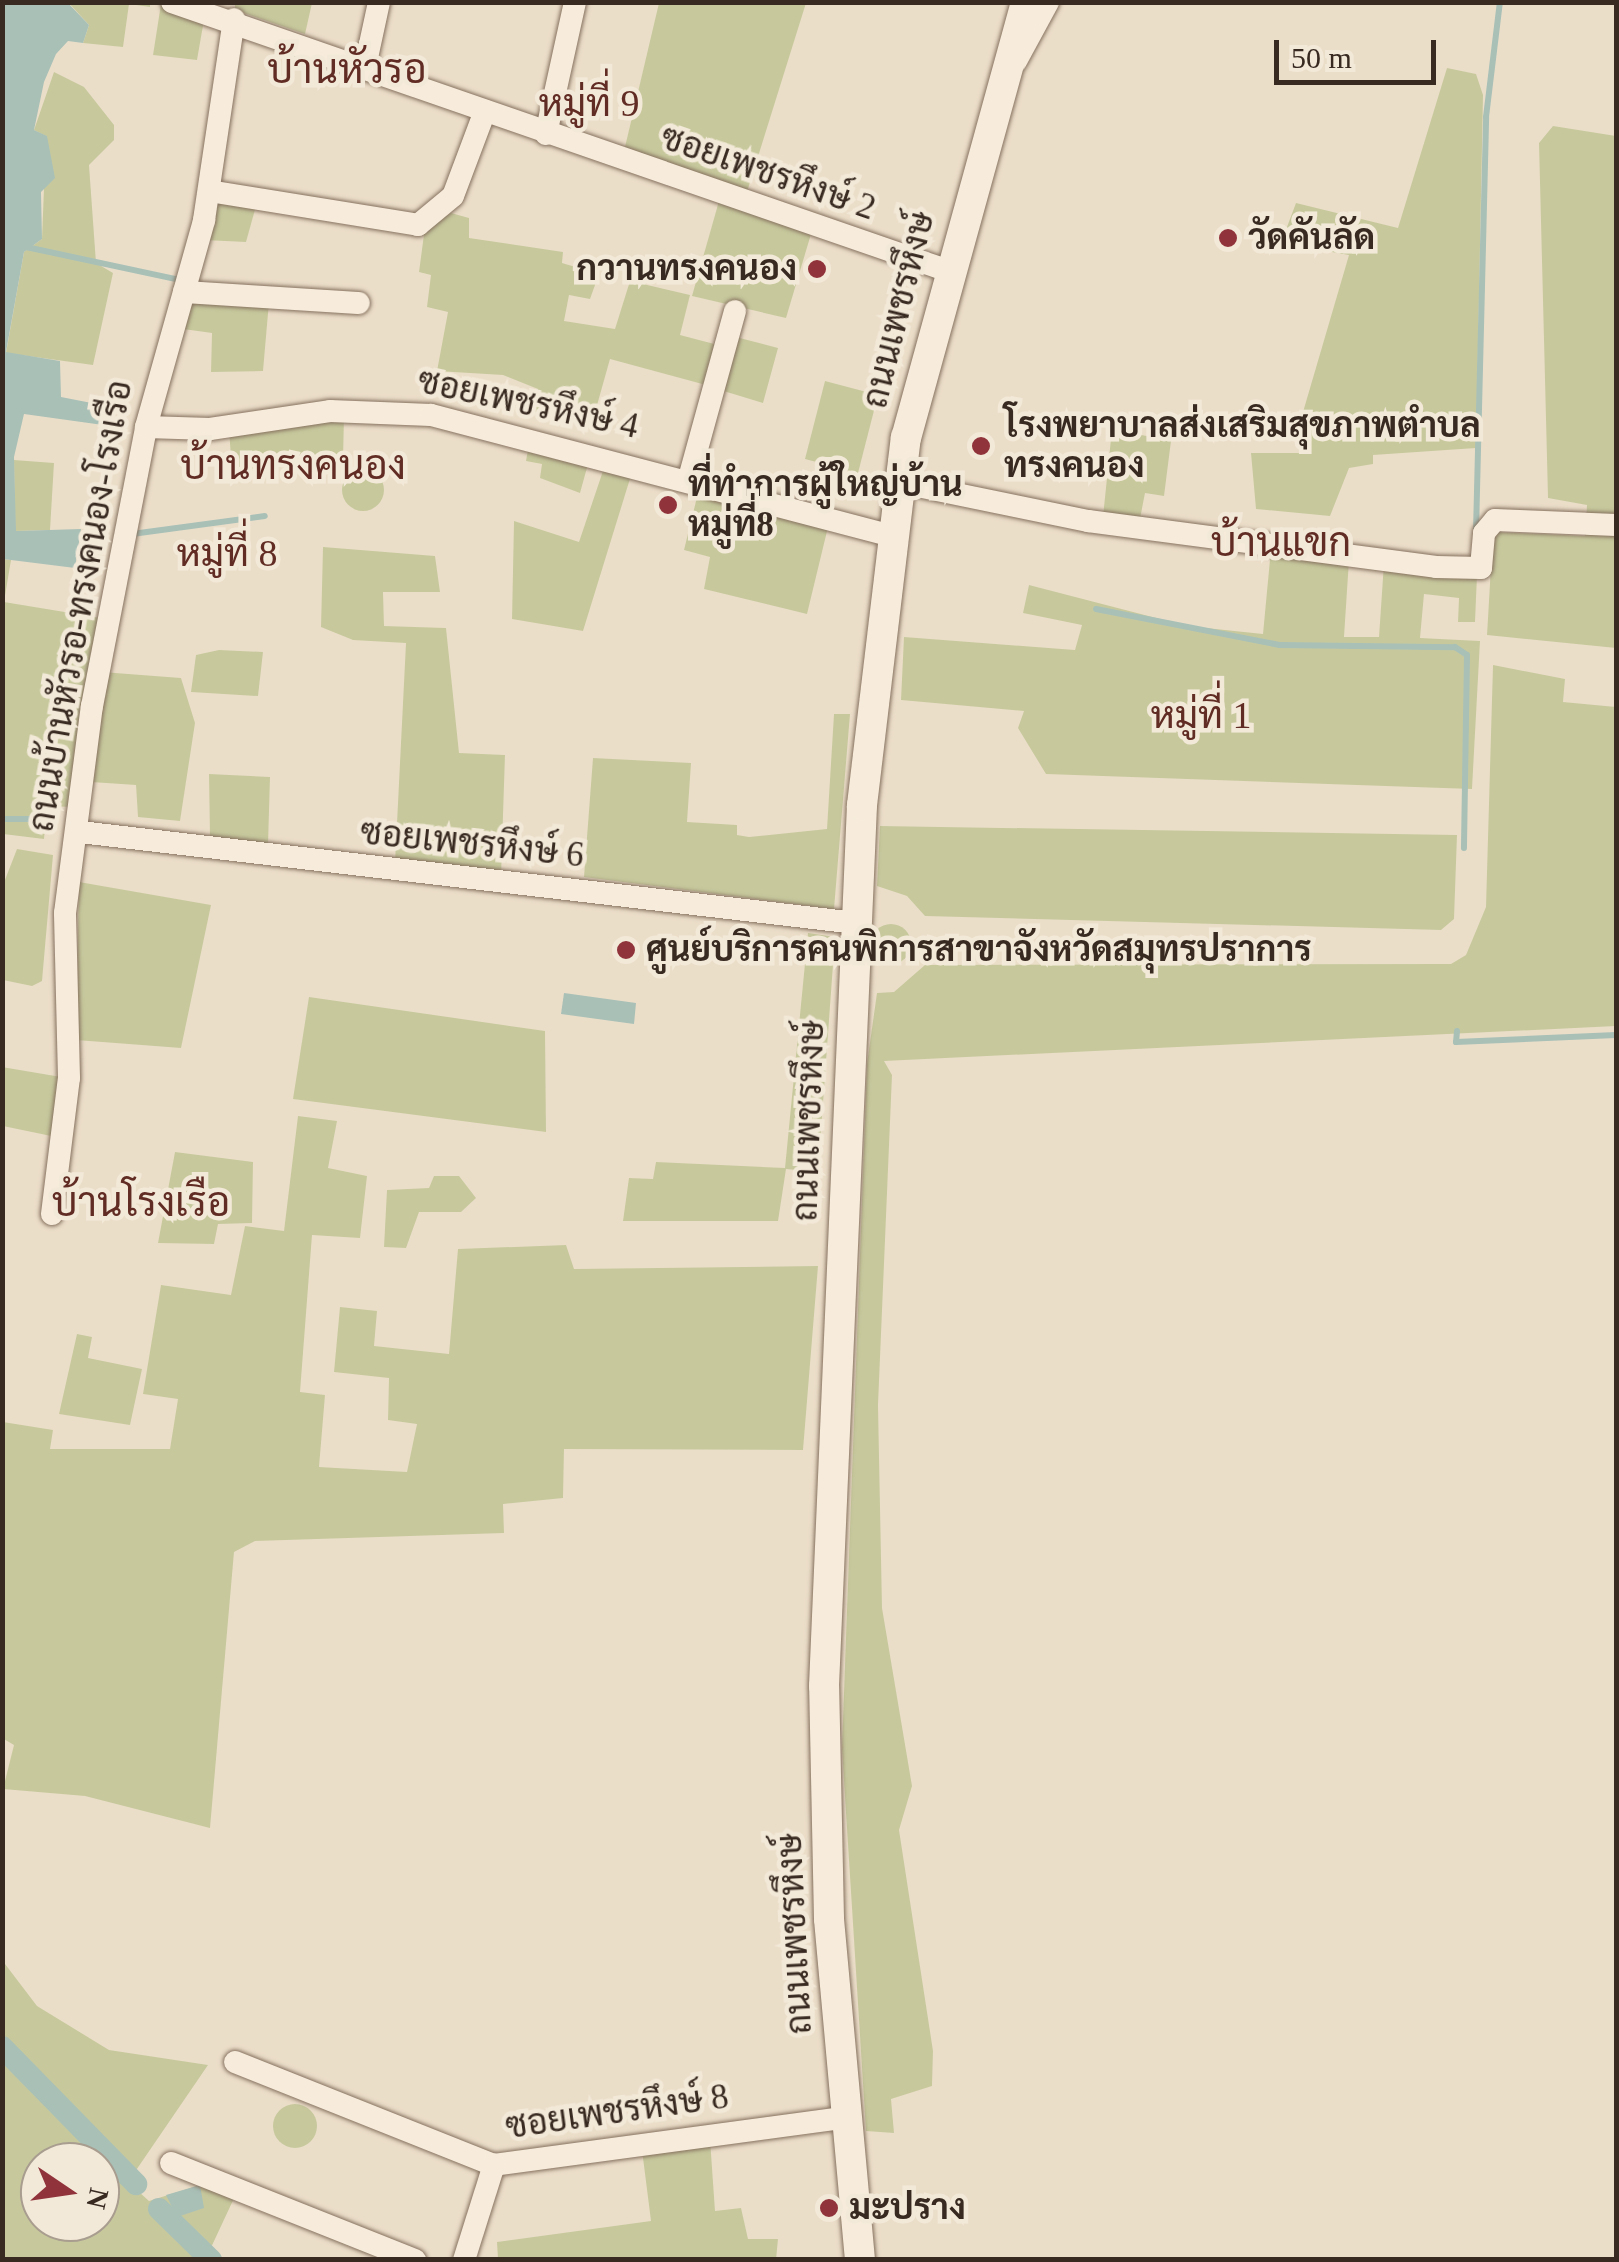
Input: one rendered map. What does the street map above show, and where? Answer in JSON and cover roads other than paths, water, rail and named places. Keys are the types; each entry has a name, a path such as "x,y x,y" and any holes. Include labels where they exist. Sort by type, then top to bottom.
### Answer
{"main road":[{"name":"ถนนเพชรหึงษ์","path":"860,2260 830,1920 824,1686 856,923 898,482 946,270 1022,14"}],"street":[{"name":"ซอยเพชรหึงษ์ 2","path":"172,2 234,18 546,134 946,270"},
{"path":"365,67 379,2"},
{"path":"546,134 575,2"},
{"path":"1004,75 1048,2"},
{"name":"ถนนบ้านหัวรอ-ทรงคนอง-โรงเรือ","path":"52,1214 70,1078 65,913 80,832 92,706 146,427 209,191 234,18"},
{"path":"209,191 418,225 453,196 485,111"},
{"path":"184,292 359,304"},
{"path":"689,478 734,311"},
{"name":"ซอยเพชรหึงษ์ 4","path":"146,427 403,412 510,428 890,536"},
{"path":"898,482 1088,521 1436,568 1481,568 1484,533 1495,520 1616,525"},
{"name":"ซอยเพชรหึงษ์ 6","path":"80,832 856,923"},
{"name":"ซอยเพชรหึงษ์ 8","path":"236,2062 494,2165 847,2117"},
{"path":"171,2163 415,2260"},
{"path":"464,2260 494,2165"}],"waterway":[{"path":"1476,532 1486,117 1500,2"},
{"path":"26,247 180,280"},
{"path":"132,534 265,516"},
{"path":"1096,609 1280,645 1455,647 1467,655 1464,848"},
{"path":"2,819 43,819"},
{"path":"1457,1031 1456,1042 1616,1035"},
{"path":"2,2047 136,2184"},
{"path":"159,2209 211,2260"}],"place":[{"name":"วัดคันลัด","path":"1228,238"},
{"name":"กวานทรงคนอง","path":"817,269"},
{"name":"โรงพยาบาลส่งเสริมสุขภาพตำบล ทรงคนอง","path":"981,446"},
{"name":"ที่ทำการผู้ใหญ่บ้าน หมู่ที่8","path":"668,505"},
{"name":"ศูนย์บริการคนพิการสาขาจังหวัดสมุทรปราการ","path":"626,950"},
{"name":"มะปราง","path":"829,2208"}],"district":[{"name":"บ้านหัวรอ","path":"347,70"},
{"name":"หมู่ที่ 9","path":"589,104"},
{"name":"บ้านทรงคนอง","path":"293,466"},
{"name":"บ้านแขก","path":"1281,543"},
{"name":"หมู่ที่ 8","path":"227,554"},
{"name":"หมู่ที่ 1","path":"1201,716"},
{"name":"บ้านโรงเรือ","path":"141,1203"}]}
